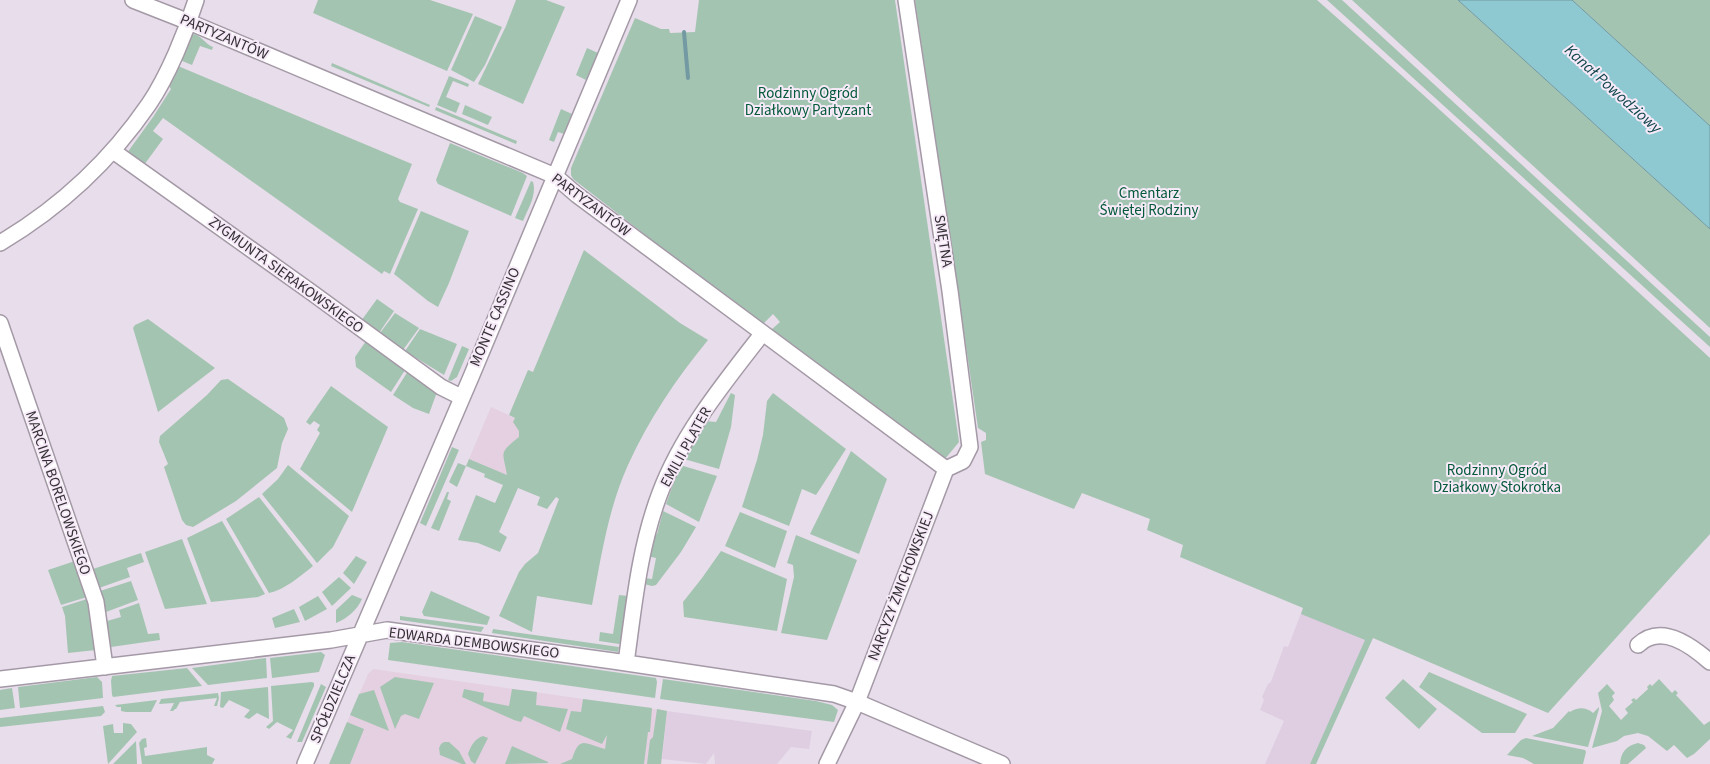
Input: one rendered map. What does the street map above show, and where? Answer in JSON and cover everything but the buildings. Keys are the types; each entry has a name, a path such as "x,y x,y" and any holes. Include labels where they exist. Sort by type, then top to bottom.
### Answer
{"street":[{"name":"PARTYZANTÓW","path":"134,0 555,176 577,195 762,334 946,469"},
{"path":"0,242 51,209 83,183 112,151 156,92 189,22 196,0"},
{"name":"MONTE CASSINO","path":"361,634 629,0"},
{"name":"SMĘTNA","path":"906,0 950,291 970,447 963,461 946,469"},
{"name":"ZYGMUNTA SIERAKOWSKIEGO","path":"112,151 441,387 461,397"},
{"name":"MARCINA BORELOWSKIEGO","path":"0,322 96,602 105,667"},
{"name":"EMILII PLATER","path":"626,663 644,544 660,493 675,460 699,419 762,334"},
{"name":"NARCYZY ŻMICHOWSKIEJ","path":"827,764 857,702 946,469"},
{"name":"EDWARDA DEMBOWSKIEGO","path":"0,679 331,640 387,630 824,692 857,702 1002,764"},
{"name":"SPÓŁDZIELCZA","path":"305,764 361,634"},
{"path":"1638,645 1650,636 1668,636 1696,649 1710,662"}],"shaded area":[{"path":"491,407 575,446 556,497 469,459"},
{"path":"1303,608 1373,637 1316,764 1265,764 1284,721 1260,710 1264,700 1262,697 1268,684 1271,682 1284,646 1288,647"},
{"path":"373,669 667,711 661,764 329,764 368,674"},
{"path":"667,711 812,731 809,749 791,747 777,764 715,764 714,753 706,764 662,759"}],"green space":[{"path":"318,0 430,0 473,14 447,71 313,13"},
{"path":"516,0 546,0 565,7 523,104 478,84 506,26"},
{"name":"Rodzinny Ogród Działkowy Partyzant","path":"699,0 895,0 959,442 945,459 771,330 780,322 773,314 762,325 573,179 571,168 635,18 661,29 669,29 670,33 695,32"},
{"path":"915,0 1317,0 1710,358 1710,534 1548,713 1373,638 1316,764 1310,764 1365,640 1301,614 1303,608 1180,557 1183,545 1147,530 1150,519 1082,493 1074,509 985,474 981,442 986,440 986,433 978,428"},
{"path":"1327,0 1342,0 1710,337 1710,347"},
{"path":"1352,0 1458,0 1710,229 1710,328"},
{"path":"1572,0 1710,0 1710,126"},
{"path":"475,16 502,27 485,65 474,82 451,70"},
{"path":"194,34 213,47 212,50 200,46 192,65 180,60 191,36"},
{"path":"587,48 598,53 586,80 576,75"},
{"path":"332,63 430,105 429,107 331,66"},
{"path":"178,66 412,164 398,199 400,202 418,209 390,274 384,271 382,274 163,118 153,131 163,139 144,165 127,153 171,89 169,86"},
{"path":"449,76 469,84 468,87 453,81 446,97 460,103 456,113 437,105"},
{"path":"465,105 492,117 488,125 462,114"},
{"path":"436,107 517,141 516,144 435,110"},
{"path":"561,109 572,114 564,134 558,132 554,142 549,140"},
{"path":"450,143 527,176 511,216 438,184 436,180"},
{"path":"531,181 534,187 533,197 523,221 515,218"},
{"path":"421,211 469,231 438,307 394,274"},
{"path":"584,250 680,323 708,340 664,400 628,465 610,516 592,605 537,596 532,632 499,616 519,572 538,553 559,499 556,497 547,509 537,505 540,497 518,488 499,532 507,537 500,552 478,543 458,540 476,495 495,503 503,485 484,477 485,474 466,466 469,459 507,475 504,453 519,437 519,431 513,422 515,418 509,415 528,370 533,372"},
{"path":"377,299 394,311 379,333 361,321"},
{"path":"395,313 419,328 403,350 380,333"},
{"path":"148,319 215,368 158,412 133,328 135,325"},
{"path":"420,329 457,344 444,375 405,351"},
{"path":"366,341 405,370 391,392 356,367 355,357"},
{"path":"462,346 469,349 457,377 451,381 448,380"},
{"path":"408,371 437,392 429,414 413,408 393,395"},
{"path":"228,379 284,418 288,429 282,443 277,468 236,501 193,527 186,525 182,520 164,467 168,464 159,442 160,436 207,395 221,380"},
{"path":"331,386 388,427 352,512 300,469 320,433 317,430 320,425 314,421 310,425 306,422"},
{"path":"731,393 735,395 731,427 719,469 684,459 705,421 716,422"},
{"path":"773,393 846,449 816,495 802,489 789,526 742,507 763,435 767,401"},
{"path":"452,447 459,450 426,526 420,523"},
{"path":"851,451 887,479 859,554 810,534"},
{"path":"458,463 466,466 457,487 449,482"},
{"path":"288,465 349,516 333,547 317,563 262,494 278,479"},
{"path":"680,465 717,476 699,522 666,504"},
{"path":"447,492 449,492 447,499 451,501 439,531 431,528"},
{"path":"259,497 313,566 287,586 269,593 226,519"},
{"path":"663,511 696,527 681,552 656,585 652,586 644,584 645,578 652,579 656,558 647,556 653,534 657,534"},
{"path":"740,512 787,531 775,568 725,546"},
{"path":"222,521 265,594 258,597 211,602 187,538"},
{"path":"796,535 857,560 827,640 781,633 794,577 793,565 787,563"},
{"path":"182,539 207,604 165,609 145,552"},
{"path":"721,551 787,579 777,631 684,617 683,602"},
{"path":"141,553 144,562 127,568 130,577 99,588 93,569"},
{"path":"356,556 367,562 354,584 343,573"},
{"path":"75,561 87,597 61,605 48,570"},
{"path":"339,577 351,588 332,606 322,592"},
{"path":"131,581 138,600 106,612 100,591"},
{"path":"431,591 490,617 487,625 424,616 422,612"},
{"path":"352,595 362,599 358,607 336,623 336,610"},
{"path":"619,595 628,596 621,642 619,644 599,641 600,632 613,634"},
{"path":"318,596 327,609 305,621 299,607"},
{"path":"87,599 96,650 68,653 65,616 62,607"},
{"path":"139,603 148,634 159,633 160,640 111,647 107,621 121,617 119,610"},
{"path":"294,609 300,622 275,628 272,618"},
{"path":"400,616 484,627 481,632 400,620"},
{"path":"493,629 619,647 618,652 492,633"},
{"path":"402,642 656,678 655,698 388,660 390,643"},
{"path":"321,652 325,655 319,672 272,678 270,658"},
{"path":"266,658 267,678 208,685 192,668"},
{"path":"187,668 202,686 113,697 112,695 112,676"},
{"path":"1429,672 1527,714 1515,733 1482,733 1419,687"},
{"path":"97,677 102,682 103,698 20,708 18,687"},
{"path":"395,677 434,683 419,719 405,714 401,716 395,729 380,687"},
{"path":"663,679 816,701 832,705 838,710 834,722 660,699"},
{"path":"1403,679 1437,709 1419,729 1385,698"},
{"path":"1659,679 1672,693 1675,690 1678,693 1676,695 1704,725 1710,721 1710,739 1687,758 1674,745 1667,751 1648,736 1638,733 1592,748 1602,711 1598,693 1607,684 1615,693 1612,696 1614,700 1609,706 1621,720 1628,713 1625,709 1633,702 1631,700 1634,698 1636,700 1648,689 1647,687 1650,684 1652,686"},
{"path":"312,682 314,686 291,739 286,737 293,730 277,722 269,729 266,727 273,721 271,686"},
{"path":"321,684 326,687 302,742 297,742"},
{"path":"268,687 269,719 257,713 249,719 244,717 250,710 229,700 223,708 220,707 221,692"},
{"path":"12,688 15,708 0,710 0,690"},
{"path":"464,689 484,693 483,701 509,706 512,689 537,692 536,705 568,709 560,732 524,716 521,722 514,720 462,697"},
{"path":"374,690 389,731 350,715 359,694"},
{"path":"218,693 217,706 214,706 217,698 180,702 173,711 170,711 174,703 159,704 161,699"},
{"path":"583,699 652,708 644,764 560,764 572,759 578,746 584,743 605,749 607,735 602,744 566,729 571,711 581,712"},
{"path":"157,700 151,712 126,712 121,711 121,707 115,705"},
{"path":"103,706 105,712 101,716 0,727 0,718"},
{"path":"1599,707 1588,747 1532,736 1553,728 1569,711 1582,708 1593,713"},
{"path":"657,709 667,711 661,764 647,764 650,740 653,737"},
{"path":"347,722 364,729 350,764 329,764"},
{"path":"123,723 131,724 137,732 108,764 103,726 113,724 114,733 123,733"},
{"path":"483,736 488,738 475,764 471,761 468,754 475,741"},
{"path":"146,738 145,756 207,747 207,755 215,759 212,764 142,764 139,743 142,739"},
{"path":"1526,738 1585,750 1583,764 1534,764 1523,758 1507,755 1521,740"},
{"path":"136,741 137,764 113,764"},
{"path":"444,742 449,742 459,751 466,764 440,755 439,748"},
{"path":"1638,743 1646,748 1628,764 1620,764 1625,750"},
{"path":"512,746 548,762 548,763 505,764"}],"water":[{"name":"Kanał Powodziowy","path":"1458,0 1572,0 1710,126 1710,229"}],"waterway":[{"path":"684,32 688,78"}],"park label":[{"name":"Cmentarz Świętej Rodziny","path":"1149,202"},
{"name":"Rodzinny Ogród Działkowy Stokrotka","path":"1497,478"}]}
